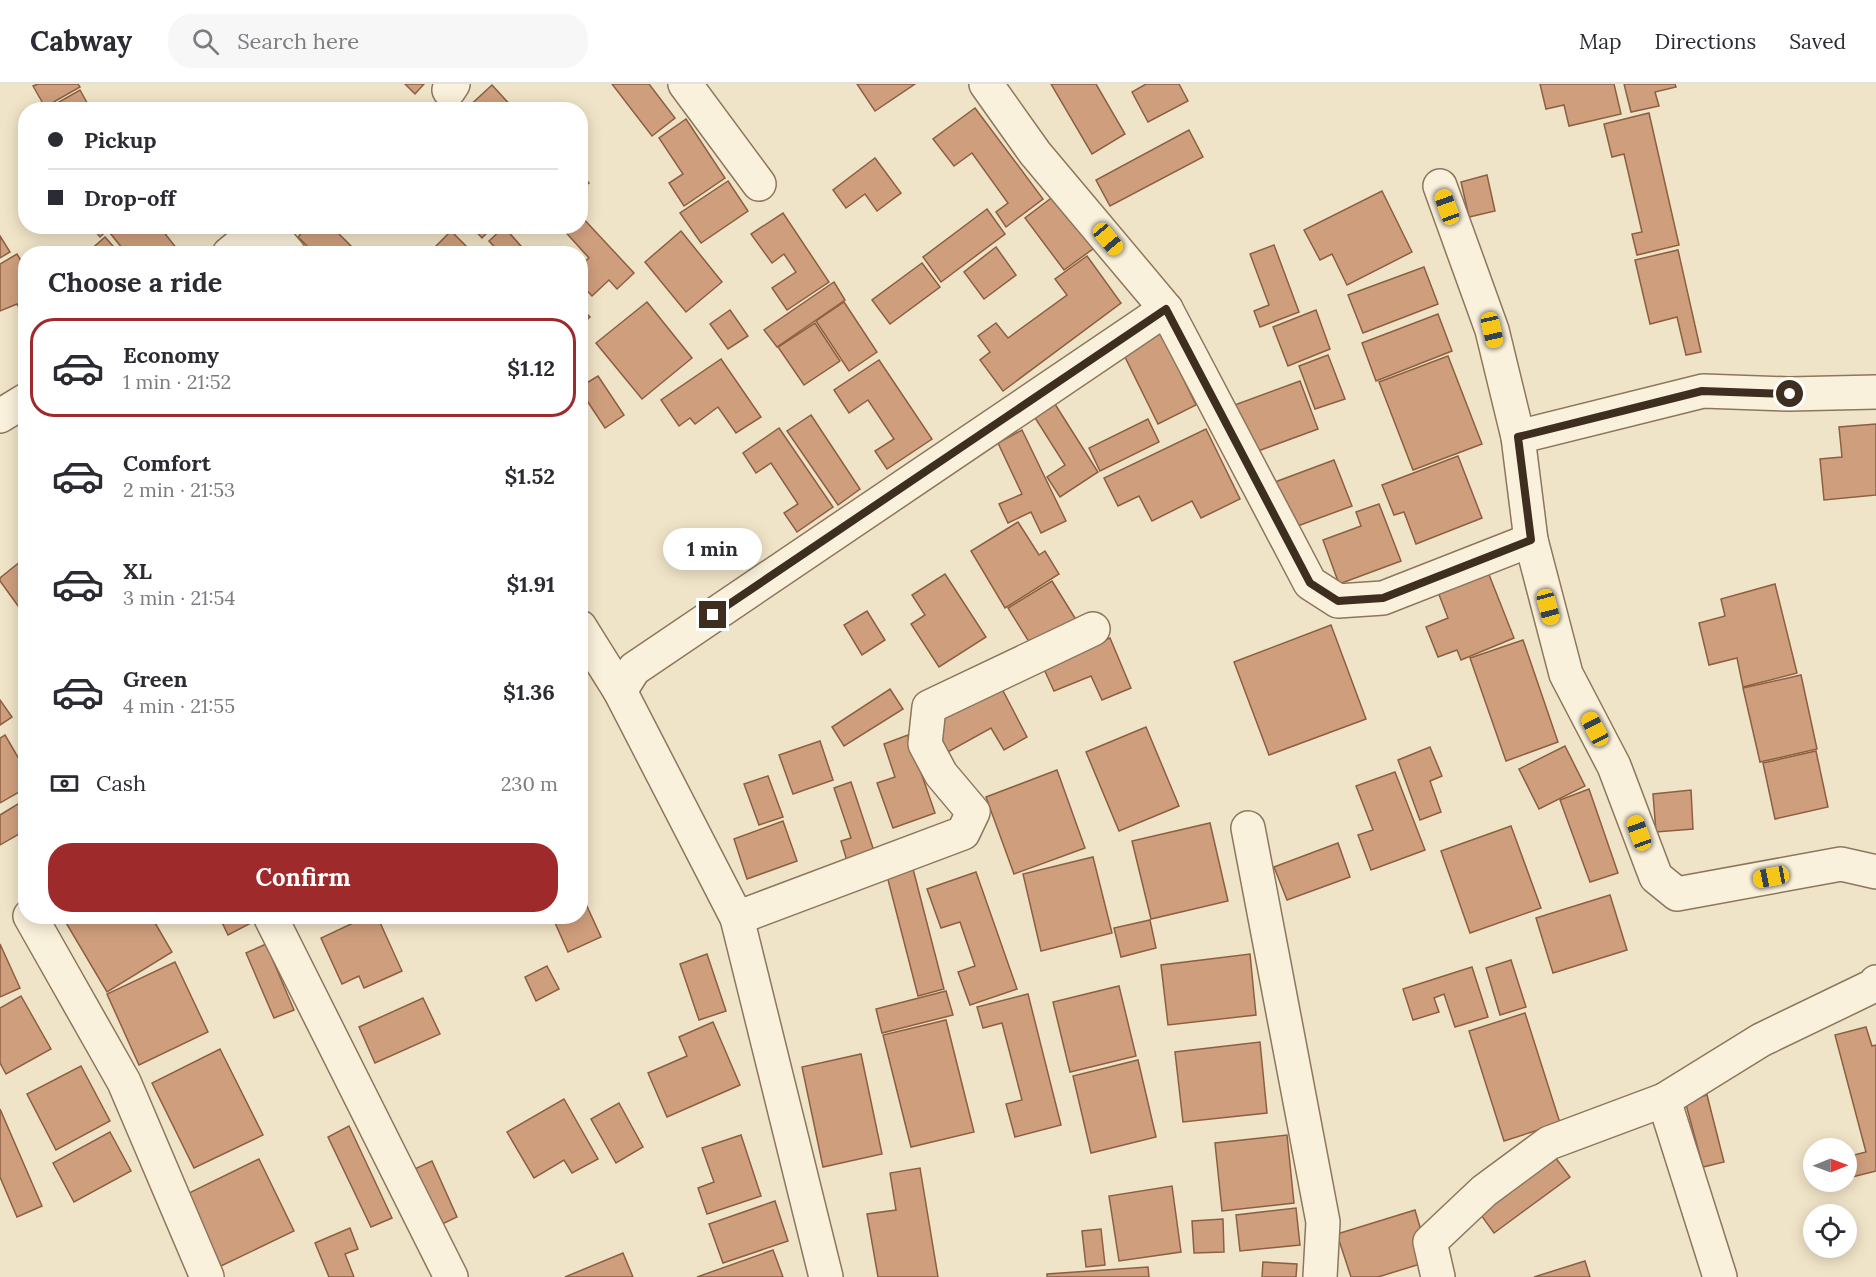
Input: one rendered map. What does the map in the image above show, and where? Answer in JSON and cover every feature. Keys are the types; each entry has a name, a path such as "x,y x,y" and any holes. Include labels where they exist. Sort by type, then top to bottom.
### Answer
{"street":[{"path":"686,84 759,183"},
{"path":"986,84 1035,153 1166,309 1310,583 1338,601 1383,598 1531,540"},
{"path":"1440,186 1492,330 1518,437 1531,540 1566,674 1614,766 1656,877 1677,894 1841,864 1876,872"},
{"path":"239,246 254,234"},
{"path":"271,234 283,246"},
{"path":"620,691 634,669 1166,309"},
{"path":"1518,437 1702,391 1790,394 1876,392"},
{"path":"0,416 18,405"},
{"path":"737,918 963,833 973,812 941,774 925,744 929,707 1093,629"},
{"path":"588,640 620,691 737,918 826,1277"},
{"path":"1248,828 1323,1222 1320,1277"},
{"path":"34,924 124,1082 207,1277"},
{"path":"274,924 451,1277"},
{"path":"1438,1277 1430,1242 1484,1191 1549,1143 1664,1100 1761,1040 1875,985 1876,982"},
{"path":"1664,1100 1720,1277"}],"building":[{"path":"78,84 80,87 54,102 42,102 33,86"},
{"path":"405,84 424,84 415,94"},
{"path":"612,84 649,84 675,118 652,136"},
{"path":"857,84 915,84 875,111"},
{"path":"1051,84 1096,84 1125,134 1092,154"},
{"path":"1146,84 1179,84 1188,101 1148,122 1132,92"},
{"path":"1540,84 1614,84 1621,114 1569,126 1564,105 1546,109"},
{"path":"1624,84 1675,84 1676,87 1655,92 1659,106 1631,112"},
{"path":"492,85 508,102 474,102"},
{"path":"80,90 87,102 59,102"},
{"path":"975,108 1043,199 1006,227 996,212 1008,203 972,153 954,166 933,139"},
{"path":"1649,113 1679,245 1637,255 1632,234 1642,232 1624,154 1612,157 1604,124"},
{"path":"686,119 725,178 684,206 669,183 683,174 659,138"},
{"path":"1189,130 1203,157 1110,206 1096,180"},
{"path":"875,158 901,193 877,211 865,194 846,208 833,190"},
{"path":"1487,175 1495,211 1469,217 1461,182"},
{"path":"728,181 748,211 701,243 680,213"},
{"path":"1382,191 1412,252 1347,285 1332,254 1320,260 1304,230"},
{"path":"1058,193 1097,246 1064,270 1025,218"},
{"path":"987,209 1005,234 941,282 923,257"},
{"path":"783,213 829,282 787,310 772,288 796,272 784,254 772,263 751,234"},
{"path":"588,224 634,273 617,289 609,280 592,296 588,292 588,246 578,246 567,234 588,234"},
{"path":"681,231 722,282 686,312 645,262"},
{"path":"111,234 165,234 175,246 121,246"},
{"path":"301,234 339,234 351,246 307,246 298,237"},
{"path":"448,234 454,234 466,246 436,246"},
{"path":"496,234 510,234 521,246 494,246 489,241"},
{"path":"0,236 10,252 0,258"},
{"path":"105,237 113,246 95,246"},
{"path":"1274,245 1299,312 1260,327 1254,311 1269,305 1250,254"},
{"path":"996,247 1016,275 984,299 964,272"},
{"path":"1678,250 1701,352 1686,355 1677,317 1650,324 1635,260"},
{"path":"17,254 18,256 18,306 17,304 0,311 0,264"},
{"path":"1087,256 1121,303 1003,391 980,360 990,352 978,336 996,323 1008,338 1067,295 1055,279"},
{"path":"922,263 940,287 890,324 872,300"},
{"path":"1424,267 1438,304 1363,333 1348,295"},
{"path":"834,282 845,300 777,347 764,330"},
{"path":"647,302 692,358 642,399 596,343"},
{"path":"844,302 877,352 849,371 816,321"},
{"path":"730,310 748,336 728,349 710,324"},
{"path":"1316,310 1330,349 1288,366 1273,327"},
{"path":"1438,314 1452,351 1376,381 1362,343"},
{"path":"815,323 840,361 804,385 778,347"},
{"path":"1161,333 1196,405 1158,424 1122,351"},
{"path":"1328,355 1345,399 1315,409 1299,366"},
{"path":"1448,356 1482,444 1413,470 1379,382"},
{"path":"721,359 761,417 736,433 718,407 695,424 690,418 679,426 661,400"},
{"path":"879,360 932,439 887,469 875,451 894,439 868,400 849,413 834,390"},
{"path":"598,376 624,415 605,428 588,402 588,382"},
{"path":"1300,381 1318,429 1250,454 1232,406"},
{"path":"1053,401 1098,472 1060,497 1047,477 1065,465 1032,413"},
{"path":"811,415 860,489 838,505 787,431"},
{"path":"1148,419 1159,442 1100,471 1089,448"},
{"path":"1876,424 1876,495 1824,500 1820,459 1842,457 1839,427"},
{"path":"779,428 833,507 797,532 784,513 798,504 771,463 756,473 743,453"},
{"path":"1206,429 1240,499 1201,518 1192,501 1152,521 1139,496 1118,506 1104,478"},
{"path":"1022,430 1066,521 1041,533 1031,512 1008,523 999,504 1022,494 998,443"},
{"path":"1458,456 1482,518 1416,544 1404,512 1394,515 1382,485"},
{"path":"1334,460 1352,506 1284,531 1267,485"},
{"path":"1379,504 1401,561 1339,584 1323,540 1361,526 1356,512"},
{"path":"1018,522 1039,555 1045,551 1059,574 1005,608 971,551"},
{"path":"18,563 18,606 0,581 0,578"},
{"path":"1486,567 1514,638 1461,660 1457,650 1438,657 1426,627 1448,618 1436,587"},
{"path":"945,574 986,637 939,667 911,624 925,615 912,595"},
{"path":"1052,581 1080,626 1036,653 1008,608"},
{"path":"1775,584 1797,673 1743,687 1737,658 1709,665 1699,623 1725,616 1721,599"},
{"path":"867,611 885,640 862,655 844,625"},
{"path":"1331,625 1366,719 1269,755 1234,662"},
{"path":"1110,638 1131,688 1102,700 1091,676 1054,691 1043,667"},
{"path":"1523,640 1558,742 1506,761 1470,658"},
{"path":"1801,675 1817,749 1760,762 1743,688"},
{"path":"1000,685 1027,737 1004,750 991,728 946,753 930,723"},
{"path":"890,689 903,709 844,746 832,727"},
{"path":"0,700 12,717 0,725"},
{"path":"1146,727 1179,806 1119,831 1086,752"},
{"path":"5,735 18,757 18,793 0,803 0,738"},
{"path":"908,735 935,813 893,828 877,783 895,777 884,744"},
{"path":"820,741 833,780 793,794 779,755"},
{"path":"1565,746 1585,786 1539,809 1519,769"},
{"path":"1430,747 1442,776 1430,781 1441,812 1420,820 1398,760"},
{"path":"1816,751 1828,807 1775,819 1763,763"},
{"path":"1057,770 1085,848 1014,874 986,797"},
{"path":"1395,772 1425,850 1371,870 1358,835 1373,830 1356,786"},
{"path":"768,776 783,817 759,825 744,784"},
{"path":"851,782 874,851 847,861 841,841 851,838 834,788"},
{"path":"1589,789 1618,873 1590,882 1560,800"},
{"path":"1691,790 1693,829 1656,832 1653,794"},
{"path":"18,804 18,835 0,845 0,815"},
{"path":"783,821 797,861 747,879 734,839"},
{"path":"1210,823 1228,901 1151,919 1132,841"},
{"path":"1511,826 1541,908 1470,933 1441,851"},
{"path":"1338,843 1350,877 1287,900 1274,867"},
{"path":"1093,857 1112,933 1041,951 1023,874"},
{"path":"912,865 944,989 918,996 886,872"},
{"path":"976,872 1017,989 970,1005 958,972 975,966 960,922 941,928 927,889"},
{"path":"1610,895 1627,950 1553,973 1536,918"},
{"path":"588,909 601,937 568,952 556,924 588,924"},
{"path":"1150,920 1156,948 1121,957 1114,928"},
{"path":"67,924 156,924 172,952 107,992"},
{"path":"223,924 249,924 228,935"},
{"path":"351,924 381,924 402,971 364,988 359,976 342,984 321,938"},
{"path":"0,944 20,988 0,997"},
{"path":"266,944 294,1010 274,1018 246,953"},
{"path":"707,954 726,1011 699,1020 680,964"},
{"path":"1250,954 1256,1015 1168,1025 1161,965"},
{"path":"1511,960 1526,1007 1500,1015 1486,968"},
{"path":"175,962 208,1032 139,1065 107,994"},
{"path":"547,966 559,989 536,1001 525,977"},
{"path":"1472,967 1488,1017 1455,1027 1444,994 1434,998 1439,1012 1413,1020 1403,989"},
{"path":"1119,986 1136,1056 1070,1072 1053,1002"},
{"path":"946,991 953,1015 882,1033 876,1009"},
{"path":"1028,994 1061,1125 1015,1137 1006,1104 1022,1100 1002,1023 983,1028 977,1007"},
{"path":"21,996 51,1049 6,1074 0,1063 0,1008"},
{"path":"423,998 440,1034 375,1063 359,1027"},
{"path":"1525,1013 1560,1123 1504,1141 1469,1031"},
{"path":"946,1020 974,1132 911,1147 883,1035"},
{"path":"713,1022 740,1085 667,1117 648,1073 687,1056 679,1037"},
{"path":"1866,1027 1872,1046 1876,1045 1876,1171 1857,1176 1857,1154 1866,1152 1835,1035"},
{"path":"1260,1042 1267,1113 1183,1122 1175,1052"},
{"path":"220,1049 263,1135 194,1168 152,1083"},
{"path":"861,1054 882,1154 823,1167 802,1067"},
{"path":"1138,1060 1156,1137 1091,1153 1073,1076"},
{"path":"81,1066 110,1121 56,1150 27,1094"},
{"path":"1707,1095 1724,1162 1703,1167 1685,1101"},
{"path":"564,1099 598,1159 572,1173 564,1160 534,1178 507,1132"},
{"path":"619,1103 643,1147 616,1163 591,1119"},
{"path":"0,1109 42,1206 17,1217 0,1177"},
{"path":"349,1126 392,1218 371,1227 328,1137"},
{"path":"110,1132 131,1171 74,1202 53,1163"},
{"path":"741,1135 761,1196 707,1214 698,1188 714,1182 702,1148"},
{"path":"1287,1135 1294,1203 1222,1211 1215,1143"},
{"path":"1552,1153 1570,1177 1494,1233 1476,1208"},
{"path":"259,1159 294,1231 221,1266 187,1194"},
{"path":"432,1161 457,1217 434,1228 408,1172"},
{"path":"920,1168 938,1277 878,1277 867,1214 896,1210 890,1173"},
{"path":"1172,1186 1181,1252 1119,1261 1109,1196"},
{"path":"775,1201 788,1241 723,1263 709,1224"},
{"path":"1296,1208 1300,1245 1240,1251 1236,1215"},
{"path":"1415,1210 1430,1261 1378,1277 1351,1277 1337,1234"},
{"path":"1223,1219 1224,1252 1194,1253 1192,1221"},
{"path":"350,1228 358,1249 345,1254 354,1277 329,1277 315,1243"},
{"path":"1101,1229 1105,1265 1086,1267 1082,1231"},
{"path":"773,1250 783,1277 697,1277"},
{"path":"623,1253 633,1277 565,1277"},
{"path":"1585,1261 1590,1277 1534,1277"},
{"path":"1263,1262 1297,1264 1296,1277 1262,1277"},
{"path":"1148,1267 1149,1277 1047,1277 1047,1274"}],"route":[{"path":"713,615 1166,309 1310,583 1338,601 1383,598 1531,540 1518,437 1702,391 1790,394"}]}
